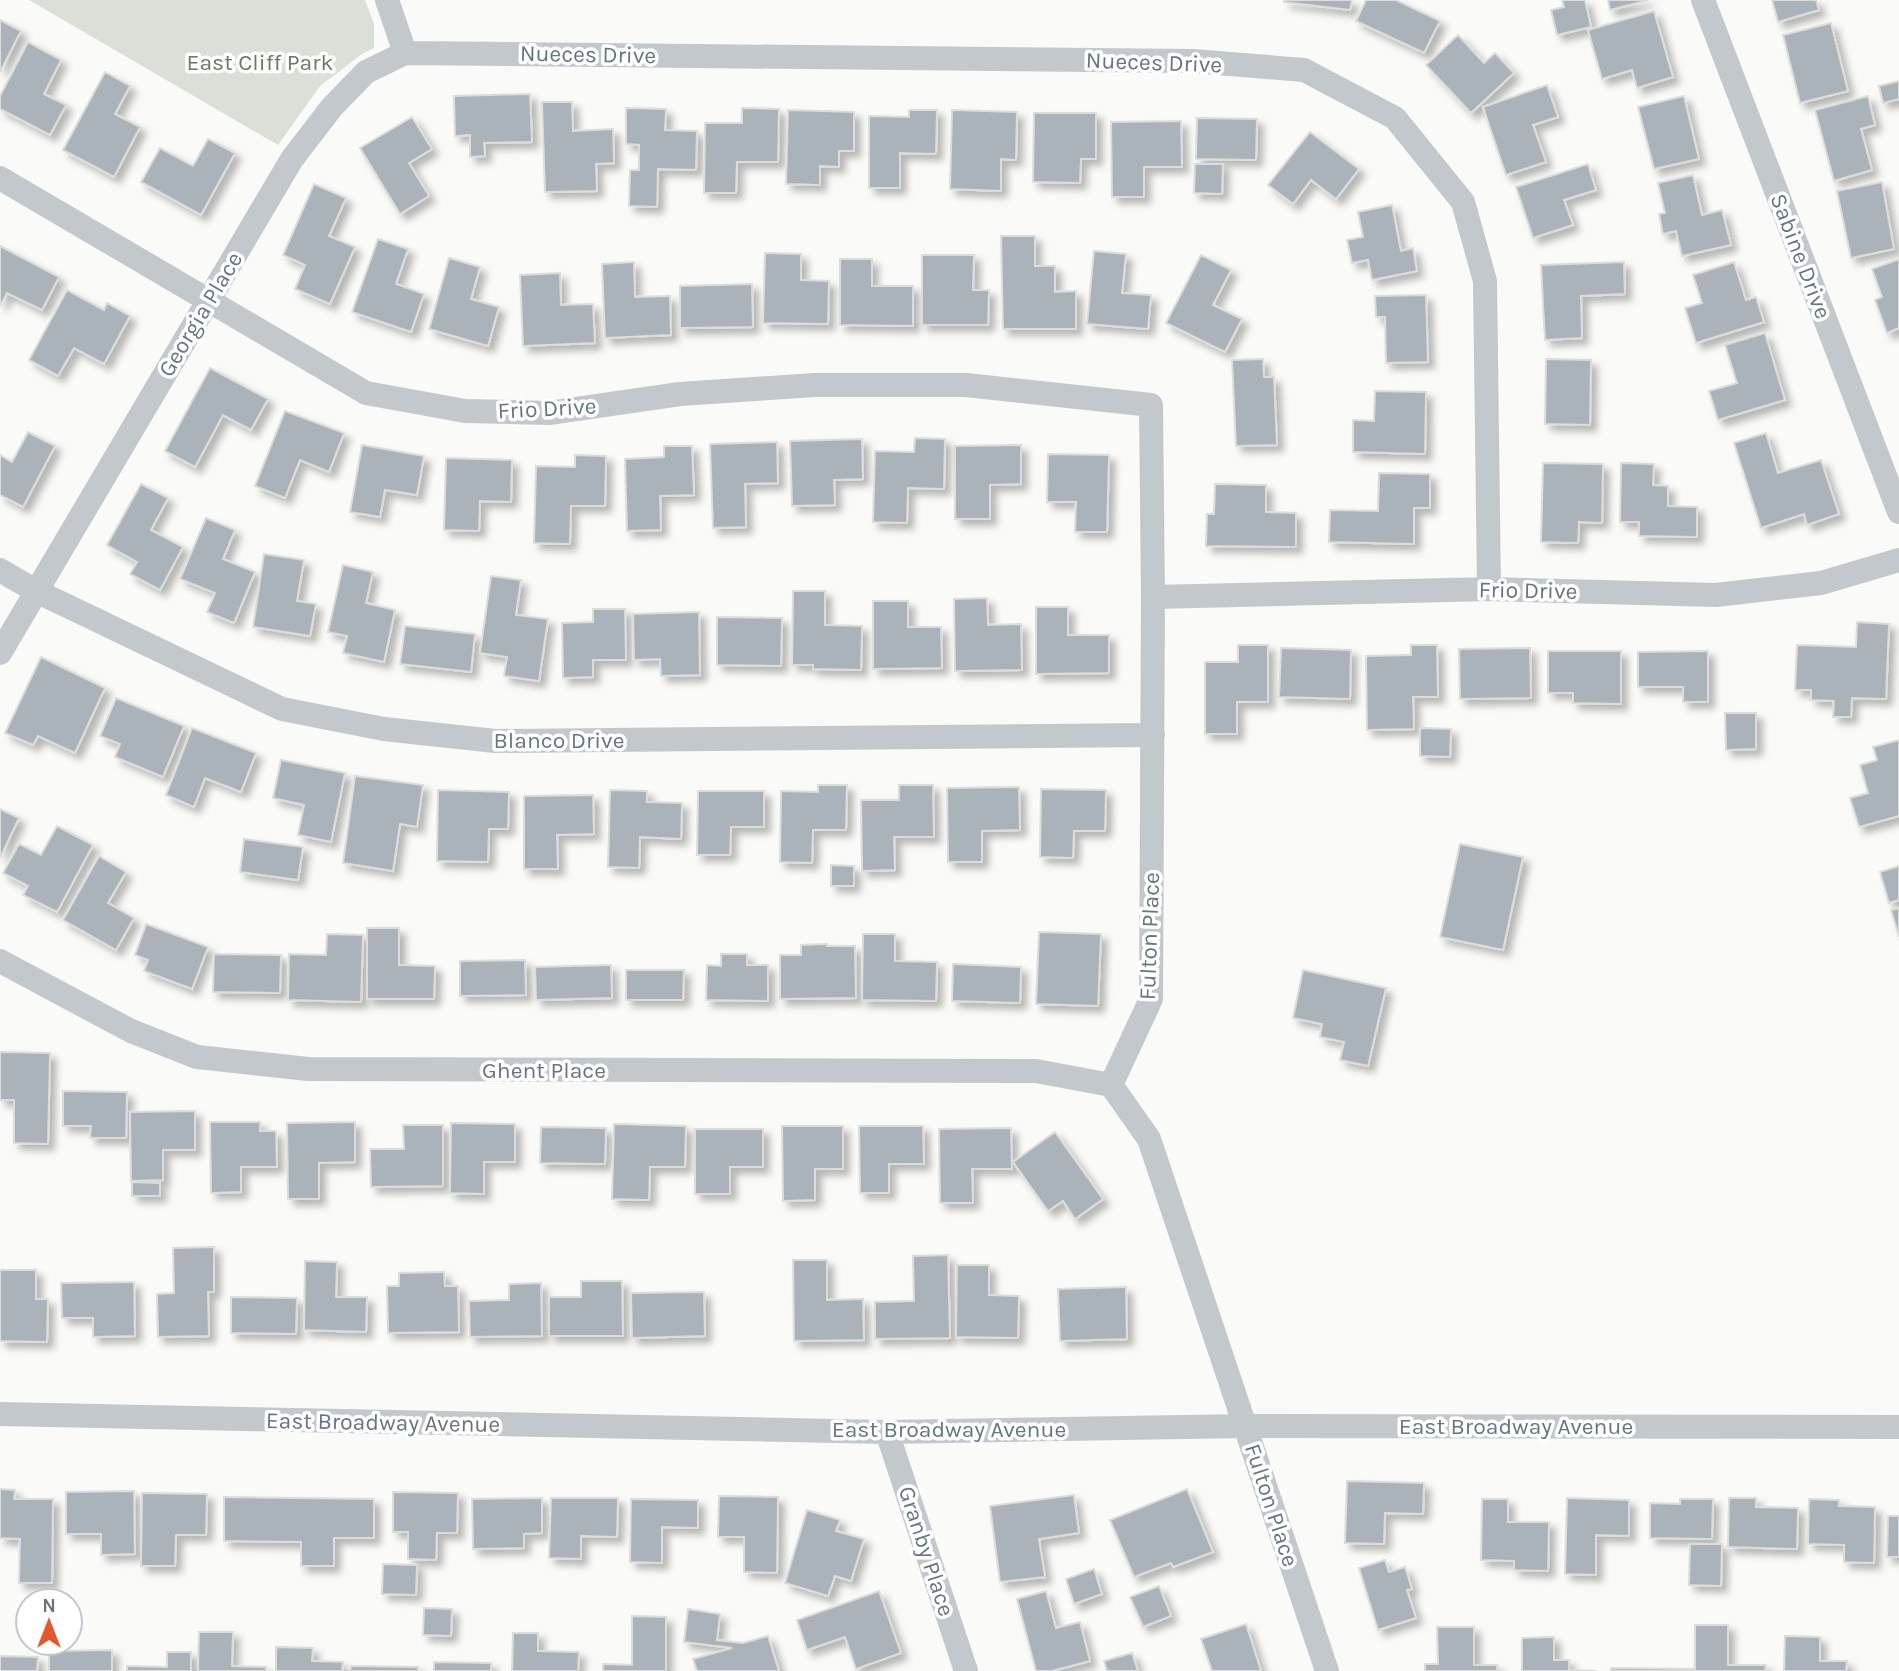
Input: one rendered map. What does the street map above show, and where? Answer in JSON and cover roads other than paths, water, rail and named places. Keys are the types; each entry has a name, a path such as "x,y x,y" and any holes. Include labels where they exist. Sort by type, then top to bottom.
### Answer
{"street":[{"path":"387,0 405,52"},
{"name":"Sabine Drive","path":"1703,0 1899,512"},
{"name":"Georgia Place","path":"0,653 292,159 332,107 366,72 405,52"},
{"name":"Nueces Drive","path":"405,52 1193,61 1304,70 1395,118 1463,202 1485,281 1489,589"},
{"name":"Frio Drive","path":"0,178 366,393 465,411 549,413 680,394 815,385 966,385 1151,405"},
{"name":"Fulton Place","path":"1151,405 1151,999 1111,1085 1149,1139 1327,1671"},
{"name":"Frio Drive","path":"1153,597 1489,589 1716,595 1821,583 1899,560"},
{"name":"Blanco Drive","path":"0,569 36,591 282,709 384,729 495,741 1153,735"},
{"name":"Ghent Place","path":"0,961 131,1031 197,1057 308,1069 1036,1071 1111,1085"},
{"name":"East Broadway Avenue","path":"0,1414 887,1432 1246,1426 1899,1427"},
{"name":"Granby Place","path":"887,1432 966,1671"}],"park label":[{"name":"East Cliff Park","path":"260,62"}]}
